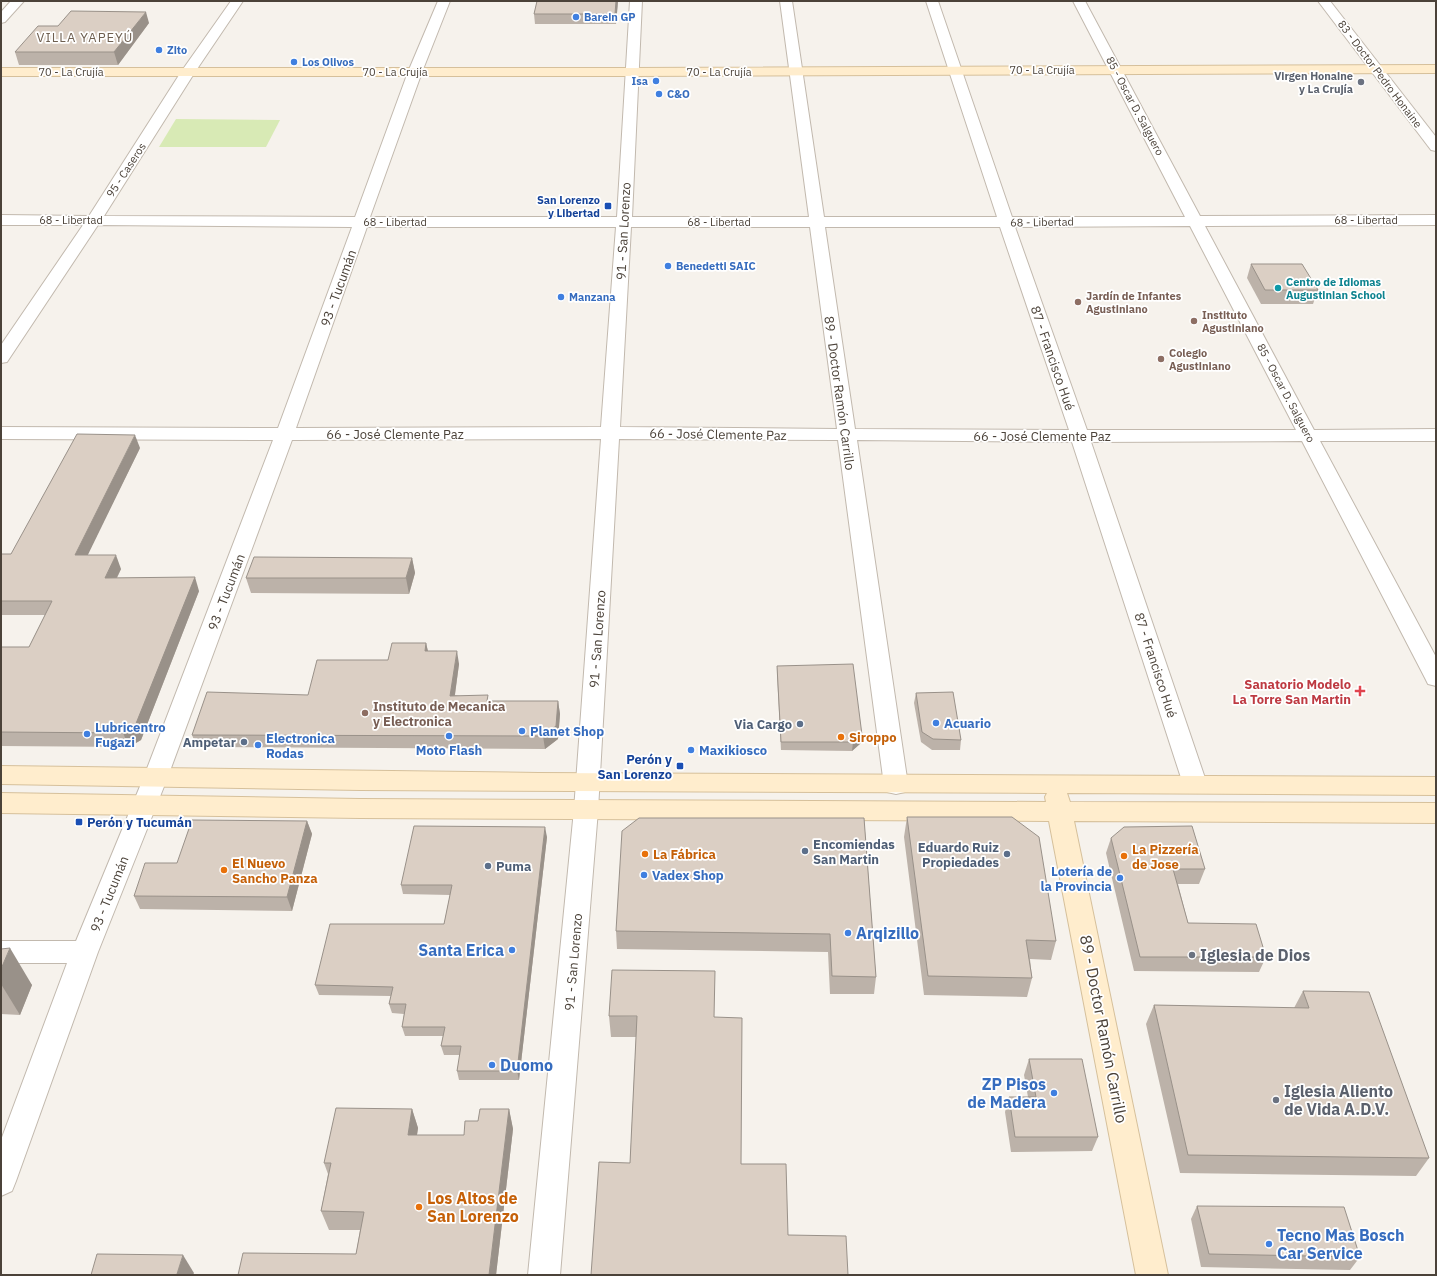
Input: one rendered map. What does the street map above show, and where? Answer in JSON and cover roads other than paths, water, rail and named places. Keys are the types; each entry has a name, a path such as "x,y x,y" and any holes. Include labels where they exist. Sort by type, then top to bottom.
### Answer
{"street":[{"path":"1,19 18,1"},
{"name":"95 - Caseros","path":"1,358 94,220 188,72 236,1"},
{"name":"93 - Tucumán","path":"1,1180 85,952 155,779 285,434 415,72 444,1"},
{"name":"91 - San Lorenzo","path":"544,1275 586,796 611,433 636,1"},
{"name":"89 - Doctor Ramón Carrillo","path":"786,1 896,785"},
{"name":"87 - Francisco Hué","path":"932,1 1080,436 1195,784"},
{"name":"85 - Oscar D. Salguero","path":"1079,1 1436,678"},
{"name":"83 - Doctor Pedro Honaine","path":"1324,1 1436,147"},
{"name":"70 - La Crujía","path":"1,72 795,72 1116,69 1436,69"},
{"name":"68 - Libertad","path":"1,220 362,222 1006,222 1436,220"},
{"name":"66 - José Clemente Paz","path":"1,433 611,433 1080,436 1436,436"},
{"path":"1,775 155,779 586,796 1061,812 1112,810 1436,813"},
{"name":"89 - Doctor Ramón Carrillo","path":"1054,784 1061,812 1152,1275"},
{"path":"1,803 144,806 586,796 896,785 1195,784 1436,786"},
{"path":"1,952 85,952"}],"place":[{"name":"Barein GP","path":"576,17"},
{"name":"Zito","path":"159,50"},
{"name":"Los Olivos","path":"294,62"},
{"name":"Isa","path":"656,81"},
{"name":"Virgen Honaine y La Crujía","path":"1361,82"},
{"name":"C&O","path":"659,94"},
{"name":"San Lorenzo y Libertad","path":"608,206"},
{"name":"Benedetti SAIC","path":"668,266"},
{"name":"Centro de Idiomas Augustinian School","path":"1278,288"},
{"name":"Manzana","path":"561,297"},
{"name":"Jardín de Infantes Agustiniano","path":"1078,302"},
{"name":"Instituto Agustiniano","path":"1194,321"},
{"name":"Colegio Agustiniano","path":"1161,359"},
{"name":"Sanatorio Modelo La Torre San Martin","path":"1360,691"},
{"name":"Instituto de Mecanica y Electronica","path":"365,713"},
{"name":"Acuario","path":"936,723"},
{"name":"Via Cargo","path":"800,724"},
{"name":"Planet Shop","path":"522,731"},
{"name":"Lubricentro Fugazi","path":"87,734"},
{"name":"Moto Flash","path":"449,736"},
{"name":"Siroppo","path":"841,737"},
{"name":"Ampetar","path":"244,742"},
{"name":"Electronica Rodas","path":"258,745"},
{"name":"Maxikiosco","path":"691,750"},
{"name":"Perón y San Lorenzo","path":"680,766"},
{"name":"Perón y Tucumán","path":"79,822"},
{"name":"Encomiendas San Martin","path":"805,851"},
{"name":"La Fábrica","path":"645,854"},
{"name":"Eduardo Ruiz Propiedades","path":"1007,854"},
{"name":"La Pizzería de Jose","path":"1124,856"},
{"name":"Puma","path":"488,866"},
{"name":"El Nuevo Sancho Panza","path":"224,870"},
{"name":"Vadex Shop","path":"644,875"},
{"name":"Lotería de la Provincia","path":"1120,878"},
{"name":"Arqizillo","path":"848,933"},
{"name":"Santa Erica","path":"512,950"},
{"name":"Iglesia de Dios","path":"1192,955"},
{"name":"Duomo","path":"492,1065"},
{"name":"ZP Pisos de Madera","path":"1054,1093"},
{"name":"Iglesia Aliento de Vida A.D.V.","path":"1276,1100"},
{"name":"Los Altos de San Lorenzo","path":"419,1207"},
{"name":"Tecno Mas Bosch Car Service","path":"1269,1244"}],"district":[{"name":"VILLA YAPEYÚ","path":"85,37"}]}
